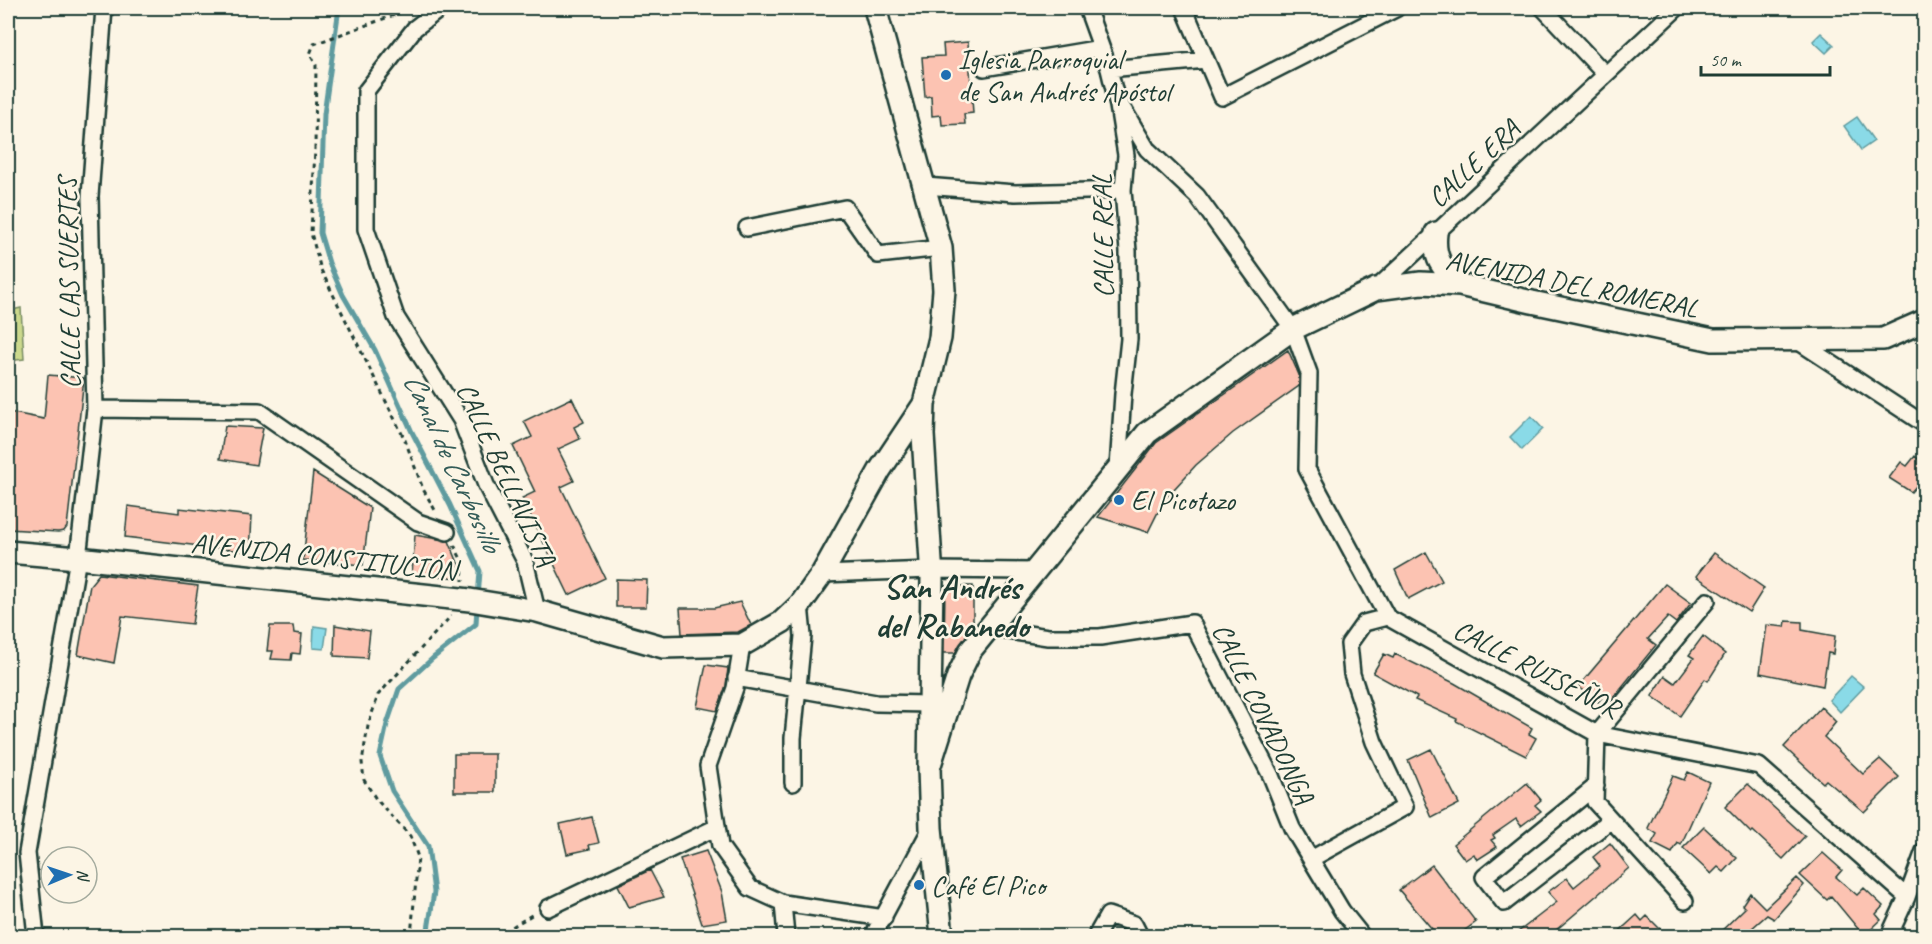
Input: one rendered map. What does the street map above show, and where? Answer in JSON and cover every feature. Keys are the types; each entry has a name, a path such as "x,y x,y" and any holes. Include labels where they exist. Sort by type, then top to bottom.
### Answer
{"street":[{"name":"CALLE LAS SUERTES","path":"36,936 27,853 78,558 95,409 90,196 104,8"},
{"name":"CALLE BELLAVISTA","path":"441,8 415,28 366,92 366,229 396,317 461,420 486,485 525,561 537,611"},
{"path":"875,8 941,248 944,290 940,338 924,404 924,452 931,570 932,675 929,768 931,828 942,936"},
{"name":"CALLE REAL","path":"1087,8 1109,69 1126,155 1123,190 1128,250 1129,339 1119,468"},
{"path":"1184,8 1222,97 1397,8"},
{"path":"1543,8 1605,74"},
{"name":"CALLE ERA","path":"1376,289 1677,8"},
{"path":"984,68 1101,48"},
{"path":"1109,69 1206,60"},
{"path":"1116,98 1147,149 1197,196 1293,328 1309,373 1307,469 1387,617 1364,623 1349,644 1352,674 1374,742 1405,807 1311,859"},
{"path":"925,186 1015,193 1123,190"},
{"path":"747,228 845,208 878,255 941,248"},
{"path":"1436,233 1434,251 1446,272 1460,285"},
{"name":"AVENIDA DEL ROMERAL","path":"929,768 958,676 970,651 1147,433 1293,328 1376,289 1421,283 1460,285 1713,340 1883,339 1924,321"},
{"path":"1796,340 1924,424"},
{"name":"AVENIDA CONSTITUCIÓN","path":"8,552 470,600 537,611 663,647 742,645 782,622 800,605 822,574 891,453 924,404"},
{"path":"95,409 259,411 418,522 447,532"},
{"path":"891,453 924,452"},
{"path":"822,574 931,570 1034,571"},
{"path":"1685,902 1595,802 1597,734 1707,601"},
{"path":"793,783 793,738 803,636 800,605"},
{"name":"CALLE RUISEÑOR","path":"1387,617 1597,734 1759,766 1907,897"},
{"name":"CALLE COVADONGA","path":"988,628 1048,637 1100,637 1192,623 1271,776 1292,828 1342,911 1362,936"},
{"path":"742,645 736,678 708,766 720,846 750,888 783,903 884,918"},
{"path":"932,675 958,676"},
{"path":"736,678 876,703 931,704"},
{"path":"1596,786 1484,877 1504,903 1611,820"},
{"path":"548,908 717,827"},
{"path":"873,936 931,828"},
{"path":"1888,936 1907,897 1924,851"},
{"path":"783,903 786,936"},
{"path":"1096,936 1108,915 1134,924 1140,936"}],"path":[{"path":"325,40 416,8"},
{"path":"497,936 529,916 548,908"}],"green space":[{"path":"21,308 24,359 8,361 8,311"}],"water":[{"path":"1821,33 1834,45 1826,53 1813,41"},
{"path":"1857,117 1874,141 1861,150 1844,126"},
{"path":"1531,416 1543,429 1522,450 1510,437"},
{"path":"314,626 327,628 324,649 313,648"},
{"path":"1851,676 1864,687 1840,712 1829,700"}],"building":[{"name":"Iglesia Parroquial de San Andrés Apóstol","path":"968,42 973,113 964,114 965,124 942,125 941,115 932,116 931,96 925,97 922,57 944,56 943,44"},
{"path":"1288,350 1299,375 1299,386 1233,433 1196,465 1164,500 1148,532 1098,517 1156,443"},
{"path":"48,375 84,378 67,527 64,531 58,532 8,529 8,412 44,419"},
{"path":"572,398 584,422 574,427 580,439 558,449 574,481 561,487 605,578 569,595 522,498 535,492 513,446 532,437 524,421"},
{"path":"225,426 263,428 256,465 220,459"},
{"path":"1915,456 1924,464 1924,477 1911,492 1889,478 1901,462 1907,466"},
{"path":"313,472 370,508 363,565 303,560"},
{"path":"128,506 179,513 179,508 252,516 250,552 125,537"},
{"path":"415,535 449,541 460,568 460,578 412,574"},
{"path":"1426,552 1442,581 1408,599 1395,570"},
{"path":"1714,553 1764,588 1749,612 1696,576"},
{"path":"99,574 198,586 192,624 122,616 114,663 78,655 90,585"},
{"path":"616,579 647,580 646,607 616,607"},
{"path":"1665,584 1691,603 1676,623 1668,617 1648,639 1656,645 1612,699 1605,694 1598,702 1578,687"},
{"path":"945,586 973,586 973,622 955,653 944,653"},
{"path":"740,602 751,625 738,632 682,634 680,608 714,608"},
{"path":"1786,621 1802,622 1802,630 1835,636 1833,654 1828,653 1823,686 1760,673 1767,625 1785,627"},
{"path":"335,625 370,631 367,658 334,656"},
{"path":"270,626 293,626 294,633 302,634 300,654 292,653 291,660 271,659 273,651 267,651"},
{"path":"1703,636 1725,654 1708,681 1705,679 1680,716 1652,696 1665,676 1675,683 1694,658 1689,655"},
{"path":"1384,654 1393,658 1395,654 1454,683 1532,728 1529,734 1536,738 1526,756 1456,721 1457,719 1415,700 1417,697 1373,673"},
{"path":"706,665 728,668 726,686 717,711 697,707"},
{"path":"1821,707 1836,722 1824,737 1863,774 1880,759 1899,777 1864,812 1826,780 1823,783 1784,747"},
{"path":"1431,749 1459,804 1432,818 1408,760"},
{"path":"454,754 495,754 495,792 454,792"},
{"path":"1688,772 1709,782 1681,845 1678,843 1672,853 1652,843 1657,834 1648,828 1673,776 1684,780"},
{"path":"1527,783 1541,800 1535,805 1541,811 1521,826 1516,819 1493,835 1495,838 1491,840 1497,847 1477,860 1474,854 1465,860 1453,844"},
{"path":"1748,784 1805,836 1783,859 1753,831 1751,833 1725,807"},
{"path":"592,817 599,843 589,845 590,849 567,854 560,824"},
{"path":"1704,827 1737,858 1724,872 1718,867 1711,874 1683,848"},
{"path":"1610,843 1629,868 1549,936 1513,936 1557,902 1548,892 1567,878 1574,887 1600,866 1593,857"},
{"path":"706,851 722,892 727,920 702,924 680,859"},
{"path":"1823,853 1842,870 1836,877 1857,895 1864,888 1883,906 1876,914 1881,920 1864,936 1831,896 1827,900 1800,875"},
{"path":"1432,865 1476,922 1457,936 1438,936 1399,890"},
{"path":"650,870 664,897 629,907 618,885"},
{"path":"1797,878 1804,885 1774,919 1767,915 1743,936 1716,936 1745,908 1742,905 1750,893 1765,908"},
{"path":"1637,915 1642,921 1647,916 1667,936 1614,936"}],"waterway":[{"name":"Canal de Carbosillo","path":"339,8 324,114 320,233 329,263 343,295 375,350 480,571 478,598"},
{"name":"Canal de Carbosillo","path":"427,936 434,892 428,846 392,791 380,756 387,724 399,689 476,624 477,607"}],"place":[{"name":"Iglesia Parroquial de San Andrés Apóstol","path":"946,75"},
{"name":"El Picotazo","path":"1119,500"},
{"name":"Café El Pico","path":"919,885"}],"district":[{"name":"San Andrés del Rabanedo","path":"952,606"}]}
